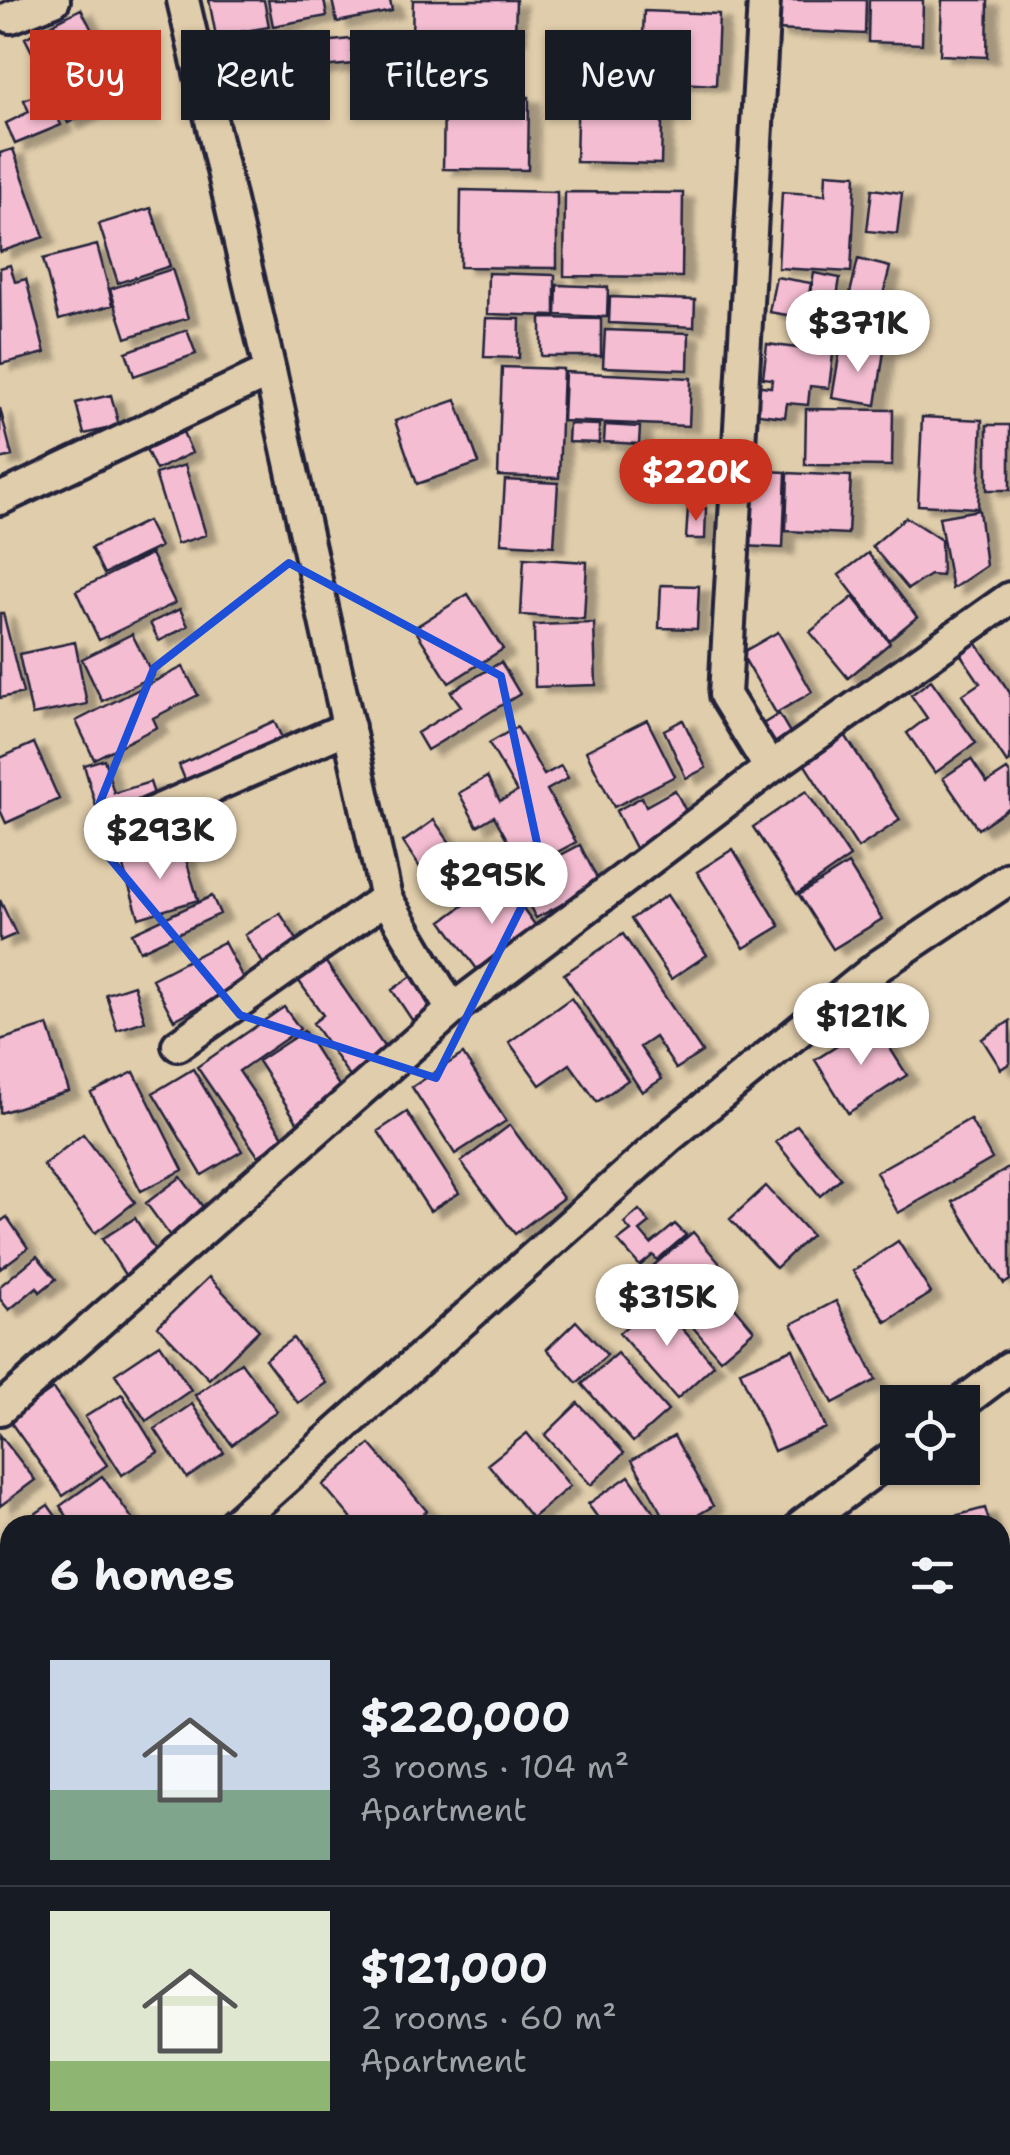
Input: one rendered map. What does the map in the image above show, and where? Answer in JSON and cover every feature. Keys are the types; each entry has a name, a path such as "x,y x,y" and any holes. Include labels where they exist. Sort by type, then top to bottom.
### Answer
{"street":[{"path":"11,16 54,0"},
{"path":"183,0 270,371 386,898 452,1010"},
{"path":"764,0 724,695 770,768"},
{"path":"0,500 270,371"},
{"path":"0,1409 452,1010 770,768 1010,598"},
{"path":"104,834 350,728"},
{"path":"245,1515 670,1136 880,965 1010,878"},
{"path":"178,1045 386,898"},
{"path":"980,1390 1010,1368"},
{"path":"815,1515 880,1466"}],"highlighted area":[{"path":"289,563 501,676 542,866 436,1078 240,1015 88,832 154,668"}],"building":[{"path":"209,0 264,0 269,27 215,30"},
{"path":"268,0 324,0 327,16 273,26"},
{"path":"332,0 390,0 392,11 337,22"},
{"path":"413,0 516,0 515,30 412,30"},
{"path":"777,0 866,0 865,34 776,30"},
{"path":"869,0 923,0 922,44 868,42"},
{"path":"942,0 988,0 987,57 940,55"},
{"path":"81,9 92,30 40,30"},
{"path":"644,11 719,14 716,85 691,84 691,30 643,30"},
{"path":"350,39 350,64 330,66 330,41"},
{"path":"525,97 529,97 528,170 443,169 444,120 525,120"},
{"path":"30,98 30,120 59,120 61,125 15,144 6,123 29,112 24,100"},
{"path":"577,120 662,120 661,164 576,162"},
{"path":"13,149 44,237 0,252 0,153"},
{"path":"826,173 856,175 851,272 778,268 782,192 825,195"},
{"path":"872,189 902,193 897,234 867,231"},
{"path":"461,190 557,192 557,268 460,267"},
{"path":"565,192 683,193 682,277 564,276"},
{"path":"151,208 170,266 118,283 99,224"},
{"path":"97,245 113,305 59,320 43,259"},
{"path":"858,259 890,267 879,310 848,302"},
{"path":"10,265 15,282 26,279 45,353 1,364 0,268"},
{"path":"172,269 188,318 126,338 110,289"},
{"path":"488,273 555,275 555,316 487,314"},
{"path":"814,273 840,278 832,328 805,324"},
{"path":"776,277 811,283 805,318 769,312"},
{"path":"557,285 608,287 607,317 556,315"},
{"path":"610,297 695,300 694,327 609,323"},
{"path":"845,312 894,323 888,347 840,336"},
{"path":"486,318 520,319 519,358 484,357"},
{"path":"541,318 601,319 601,356 541,356"},
{"path":"187,330 196,354 134,376 126,352"},
{"path":"605,330 689,333 688,370 603,367"},
{"path":"806,335 835,338 829,388 810,386 808,405 787,403 785,417 750,413 753,385 771,387 772,379 763,378 767,344 805,349"},
{"path":"841,344 884,351 876,405 832,398"},
{"path":"502,367 563,369 559,478 498,476"},
{"path":"565,372 691,378 689,426 563,421"},
{"path":"111,395 119,426 84,434 76,403"},
{"path":"456,400 479,463 417,484 395,421"},
{"path":"0,408 12,456 0,459"},
{"path":"806,409 893,410 892,466 805,465"},
{"path":"922,417 982,420 978,508 918,505"},
{"path":"569,424 599,425 599,443 568,442"},
{"path":"605,425 640,427 639,444 604,442"},
{"path":"987,425 1010,425 1010,490 987,490"},
{"path":"183,432 192,453 156,470 146,449"},
{"path":"677,458 714,460 712,483 676,481"},
{"path":"185,465 206,535 177,544 155,474"},
{"path":"745,470 786,472 783,548 742,546"},
{"path":"788,473 851,476 848,534 786,531"},
{"path":"505,480 558,483 554,546 501,543"},
{"path":"688,508 706,508 705,539 686,539"},
{"path":"979,510 986,566 952,589 939,517"},
{"path":"906,517 941,540 942,576 930,575 908,589 872,546"},
{"path":"147,521 160,547 104,574 91,548"},
{"path":"868,553 917,617 889,640 839,575"},
{"path":"151,554 175,603 99,640 76,591"},
{"path":"524,558 587,562 584,619 521,615"},
{"path":"661,585 699,586 697,629 659,628"},
{"path":"468,594 503,649 449,683 414,628"},
{"path":"853,597 890,643 848,678 810,632"},
{"path":"180,609 188,626 159,641 150,623"},
{"path":"0,613 23,693 0,698"},
{"path":"594,623 596,685 535,687 534,625"},
{"path":"778,632 812,692 776,713 741,653"},
{"path":"132,634 153,676 102,701 82,659"},
{"path":"975,641 1010,693 1007,763 962,695 980,683 959,652"},
{"path":"75,642 87,704 32,715 19,654"},
{"path":"501,662 520,694 427,750 417,733 461,706 451,692"},
{"path":"183,667 198,695 153,718 157,727 94,759 76,721"},
{"path":"931,680 976,743 935,773 907,733 927,718 911,695"},
{"path":"779,714 792,736 766,752 753,730"},
{"path":"647,720 675,776 614,807 586,751"},
{"path":"683,720 706,768 686,778 664,730"},
{"path":"274,721 282,738 186,782 179,765"},
{"path":"517,727 544,775 561,766 568,778 547,790 576,842 524,870 494,816 477,826 459,793 487,777 500,801 517,792 489,743"},
{"path":"845,735 900,820 858,848 803,762"},
{"path":"34,743 59,799 6,823 0,810 0,758"},
{"path":"104,759 114,793 150,782 157,803 100,820 84,765"},
{"path":"971,759 987,783 1007,770 1010,774 1010,807 978,829 943,778"},
{"path":"675,790 690,819 635,848 616,811 642,797 646,806"},
{"path":"806,791 850,857 797,894 753,827"},
{"path":"434,820 455,850 423,872 403,842"},
{"path":"580,845 600,884 536,918 515,879"},
{"path":"182,846 198,900 139,918 122,864"},
{"path":"733,849 780,926 744,948 697,872"},
{"path":"848,864 882,919 833,949 799,895"},
{"path":"501,878 541,933 482,976 442,921"},
{"path":"667,895 707,955 671,979 631,919"},
{"path":"212,896 220,914 140,951 132,933"},
{"path":"0,900 16,934 0,941"},
{"path":"280,913 299,943 264,965 245,935"},
{"path":"623,934 702,1052 676,1069 655,1037 640,1047 662,1079 642,1092 564,974"},
{"path":"224,942 245,982 174,1020 152,979"},
{"path":"323,958 387,1051 350,1077 313,1023 323,1015 296,977"},
{"path":"412,976 432,1007 412,1020 392,990"},
{"path":"134,985 145,1021 117,1030 106,994"},
{"path":"571,998 628,1080 597,1102 570,1064 540,1085 509,1042"},
{"path":"284,1007 300,1029 239,1071 285,1139 258,1156 197,1067"},
{"path":"1010,1021 1010,1063 1001,1069 982,1039"},
{"path":"874,1023 907,1075 848,1113 815,1060"},
{"path":"48,1025 69,1091 0,1113 0,1040"},
{"path":"304,1031 345,1095 299,1125 258,1061"},
{"path":"463,1054 506,1121 455,1154 412,1087"},
{"path":"193,1069 242,1151 202,1175 153,1093"},
{"path":"134,1072 183,1170 141,1191 91,1093"},
{"path":"407,1112 459,1193 430,1211 378,1131"},
{"path":"970,1119 992,1159 898,1213 876,1172"},
{"path":"510,1125 563,1198 515,1234 461,1162"},
{"path":"797,1125 841,1178 820,1196 776,1142"},
{"path":"83,1134 135,1202 95,1233 43,1165"},
{"path":"1010,1167 1010,1280 1004,1284 953,1202"},
{"path":"181,1177 208,1214 173,1240 146,1203"},
{"path":"766,1186 811,1235 776,1268 730,1219"},
{"path":"639,1210 650,1223 640,1231 651,1244 675,1224 686,1235 657,1260 653,1255 640,1266 618,1241 631,1231 624,1223"},
{"path":"7,1217 28,1248 0,1269 0,1222"},
{"path":"135,1218 159,1257 127,1278 102,1239"},
{"path":"693,1232 732,1278 719,1288 754,1330 720,1359 646,1272"},
{"path":"898,1241 931,1293 886,1322 853,1271"},
{"path":"37,1256 56,1279 40,1292 37,1287 9,1310 0,1299 0,1286"},
{"path":"209,1277 259,1330 209,1379 158,1326"},
{"path":"657,1300 714,1365 677,1399 619,1333"},
{"path":"836,1301 876,1380 833,1403 792,1324"},
{"path":"576,1321 607,1355 577,1383 547,1349"},
{"path":"293,1338 326,1383 298,1403 265,1359"},
{"path":"160,1344 191,1390 146,1421 115,1374"},
{"path":"793,1349 826,1428 774,1451 740,1371"},
{"path":"617,1353 668,1411 633,1442 582,1384"},
{"path":"241,1362 277,1411 232,1445 195,1395"},
{"path":"53,1389 107,1465 63,1496 9,1420"},
{"path":"122,1394 158,1452 122,1475 85,1417"},
{"path":"578,1403 624,1453 591,1485 545,1435"},
{"path":"192,1404 224,1453 187,1478 155,1429"},
{"path":"527,1433 570,1486 536,1515 530,1515 488,1464"},
{"path":"0,1435 35,1480 0,1506"},
{"path":"674,1436 713,1506 698,1515 663,1515 632,1460"},
{"path":"370,1444 427,1511 422,1515 348,1515 323,1485"},
{"path":"102,1476 130,1515 66,1515 60,1506"},
{"path":"629,1476 656,1515 596,1515 588,1504"},
{"path":"48,1505 55,1515 34,1515"},
{"path":"985,1508 987,1515 958,1515"}]}
